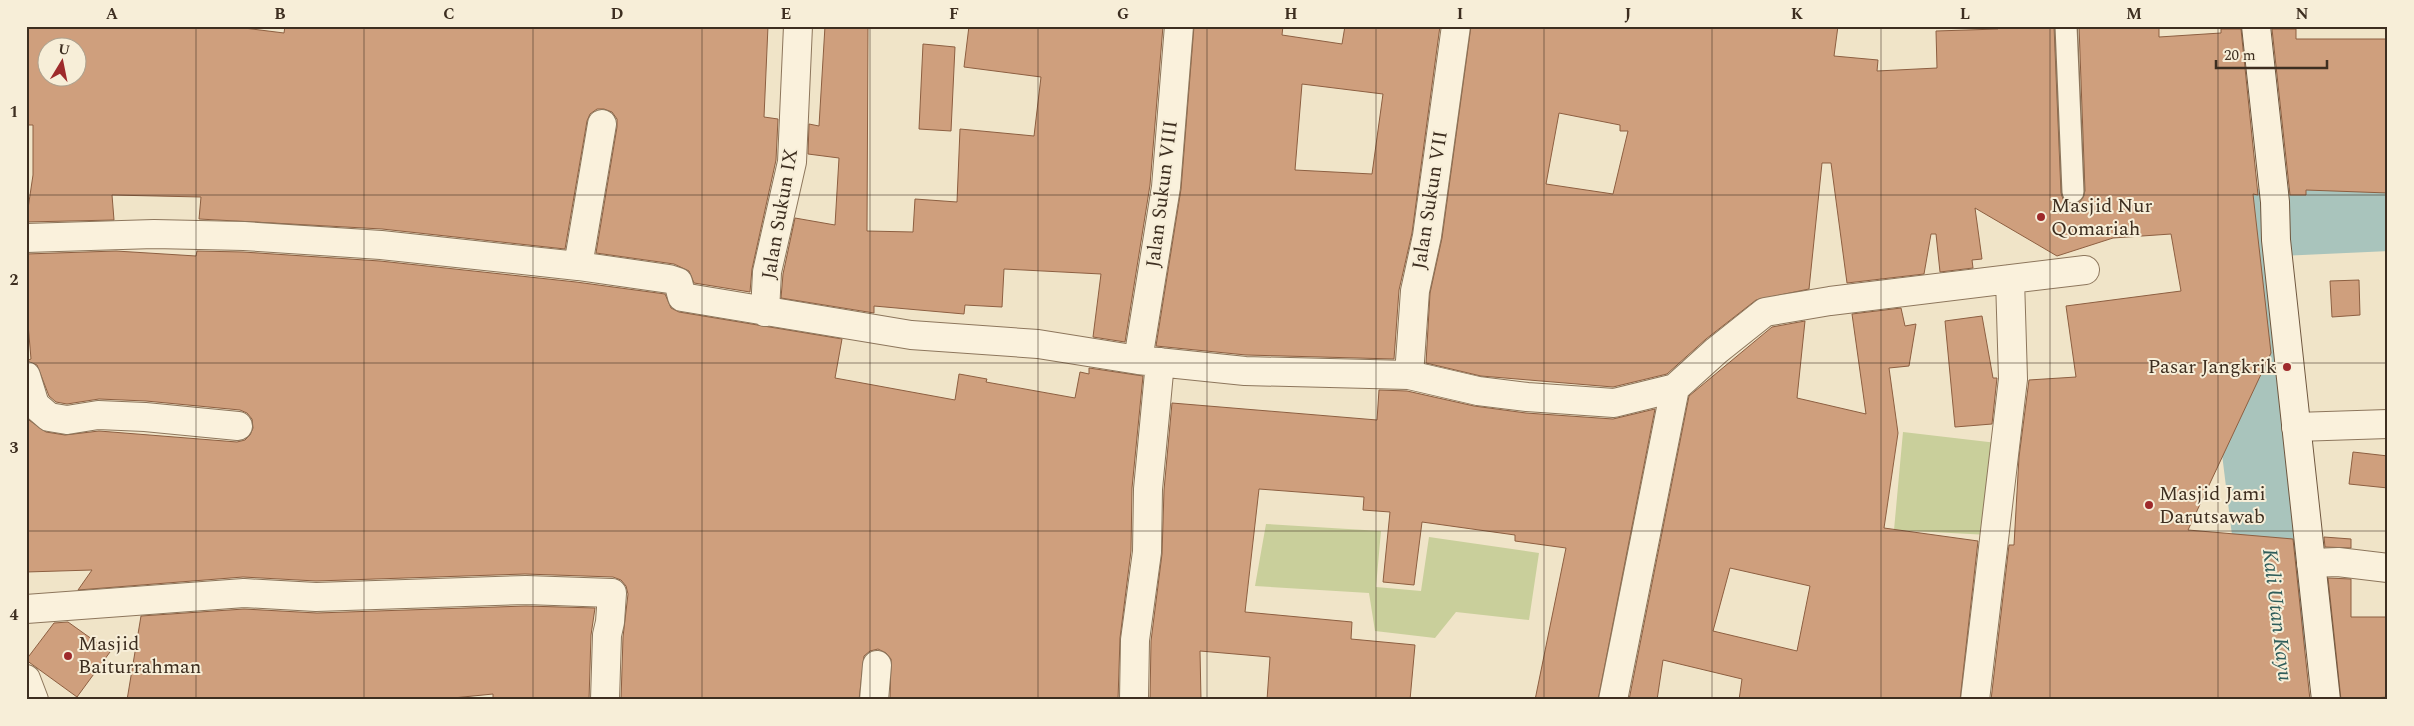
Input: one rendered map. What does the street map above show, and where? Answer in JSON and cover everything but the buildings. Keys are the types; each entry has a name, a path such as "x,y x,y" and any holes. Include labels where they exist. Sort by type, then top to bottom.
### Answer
{"street":[{"name":"Jalan Sukun IX","path":"765,312 767,272 792,162 798,26"},
{"name":"Jalan Sukun VIII","path":"1134,700 1136,640 1147,552 1149,361 1180,26"},
{"name":"Jalan Sukun VII","path":"1409,375 1415,291 1427,236 1456,26"},
{"path":"2256,26 2274,202 2276,240 2326,700"},
{"path":"578,266 602,124"},
{"path":"26,238 154,234 244,236 382,245 578,266 675,280 678,282 682,297 911,335 1038,344 1149,361 1245,371 1409,375 1478,391 1527,397 1614,403 1675,388 1716,350 1765,312 1830,300 2085,270"},
{"path":"1975,700 2013,378 2010,279"},
{"path":"26,376 35,405 49,418 67,420 98,415 136,416 238,426"},
{"path":"1613,700 1675,388"},
{"path":"2296,427 2388,424"},
{"path":"2311,562 2338,562 2388,568"},
{"path":"26,609 244,593 316,597 526,590 612,592 607,635 605,700"},
{"path":"874,700 877,665"},
{"path":"26,679 34,700"}],"lane":[{"path":"2066,26 2073,192"}],"green space":[{"path":"1903,432 1997,443 1989,535 1894,530"},
{"path":"1266,524 1381,531 1376,587 1421,591 1429,537 1539,553 1529,620 1456,612 1435,638 1375,631 1369,593 1255,586"}],"waterway":[{"name":"Kali Utan Kayu","path":"2278,630 2231,250 2244,234 2258,223 2388,217"}],"place":[{"name":"Masjid Nur Qomariah","path":"2041,217"},
{"name":"Pasar Jangkrik","path":"2287,367"},
{"name":"Masjid Jami Darutsawab","path":"2149,505"},
{"name":"Masjid Baiturrahman","path":"68,656"}]}
